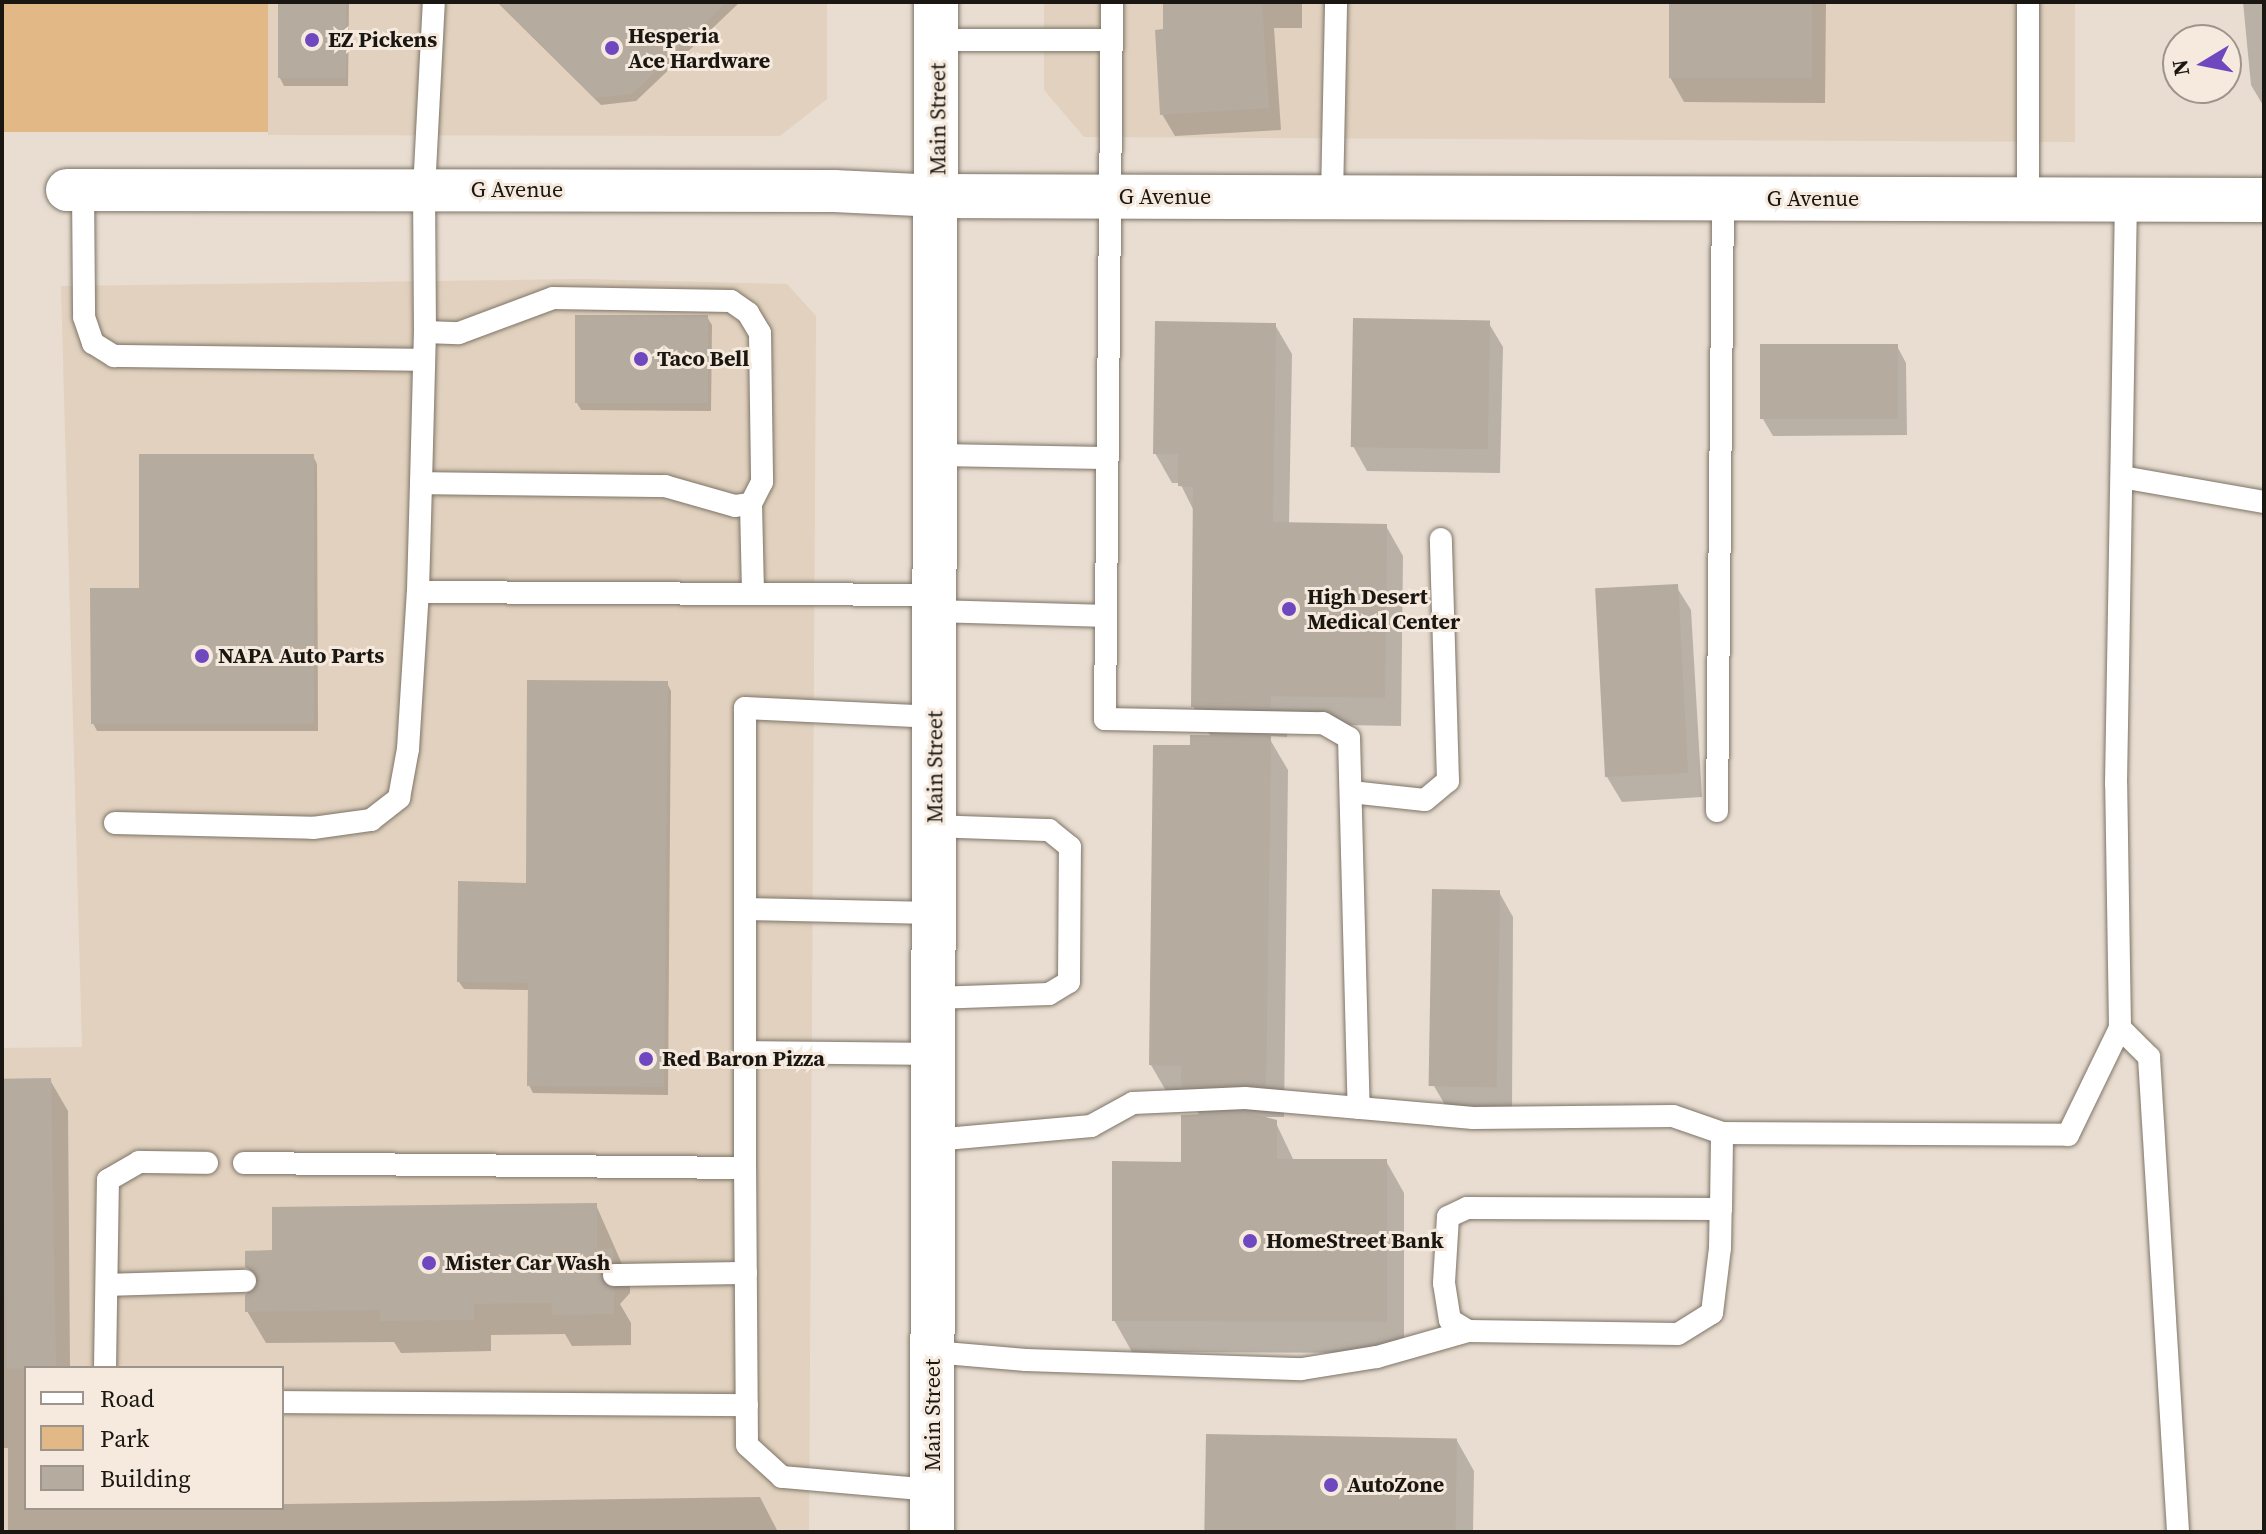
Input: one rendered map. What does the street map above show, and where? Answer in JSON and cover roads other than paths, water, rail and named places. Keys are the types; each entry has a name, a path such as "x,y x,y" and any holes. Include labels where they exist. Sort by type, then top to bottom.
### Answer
{"main road":[{"name":"Main Street","path":"932,1511 937,21"},
{"name":"G Avenue","path":"938,196 2264,200"}],"street":[{"name":"G Avenue","path":"75,190 834,191 938,196"}],"lane":[{"path":"115,823 313,828 371,820 399,798 408,749 418,592 425,332 424,190 434,2"},
{"path":"1112,2 1105,719 1323,723 1349,738 1359,1108"},
{"path":"1332,197 1336,2"},
{"path":"2028,2 2028,200"},
{"path":"937,21 1111,40"},
{"path":"75,190 84,317 93,343 114,356 424,360"},
{"path":"1717,811 1723,199"},
{"path":"934,1140 1091,1126 1133,1103 1245,1098 1473,1118 1673,1116 1722,1133 2068,1135 2120,1028 2116,784 2126,200"},
{"path":"425,332 459,333 553,298 731,301 748,313 760,333 762,482 751,504 753,594"},
{"path":"937,455 1107,458"},
{"path":"2122,477 2264,502"},
{"path":"421,483 665,486 735,506 751,504"},
{"path":"1351,792 1425,800 1448,781 1441,539"},
{"path":"418,592 753,594 936,603 1106,616"},
{"path":"932,1511 782,1477 747,1445 745,708 936,717"},
{"path":"934,998 1049,994 1069,982 1070,862 1070,847 1049,830 935,826"},
{"path":"745,909 934,913"},
{"path":"2120,1028 2149,1057 2178,1532"},
{"path":"745,1052 932,1054"},
{"path":"933,1352 1026,1360 1302,1369 1377,1357 1468,1331 1678,1334 1712,1313 1721,1209 1722,1133"},
{"path":"105,1366 108,1180 139,1162 207,1163"},
{"path":"244,1163 745,1168"},
{"path":"1468,1331 1450,1320 1444,1283 1448,1217 1467,1208 1721,1209"},
{"path":"614,1275 746,1273"},
{"path":"107,1285 245,1281"},
{"path":"284,1402 747,1405"}],"place":[{"name":"EZ Pickens","path":"312,40"},
{"name":"Hesperia Ace Hardware","path":"612,48"},
{"name":"Taco Bell","path":"641,359"},
{"name":"High Desert Medical Center","path":"1289,609"},
{"name":"NAPA Auto Parts","path":"202,656"},
{"name":"Red Baron Pizza","path":"646,1059"},
{"name":"HomeStreet Bank","path":"1250,1241"},
{"name":"Mister Car Wash","path":"429,1263"},
{"name":"AutoZone","path":"1331,1485"}]}
